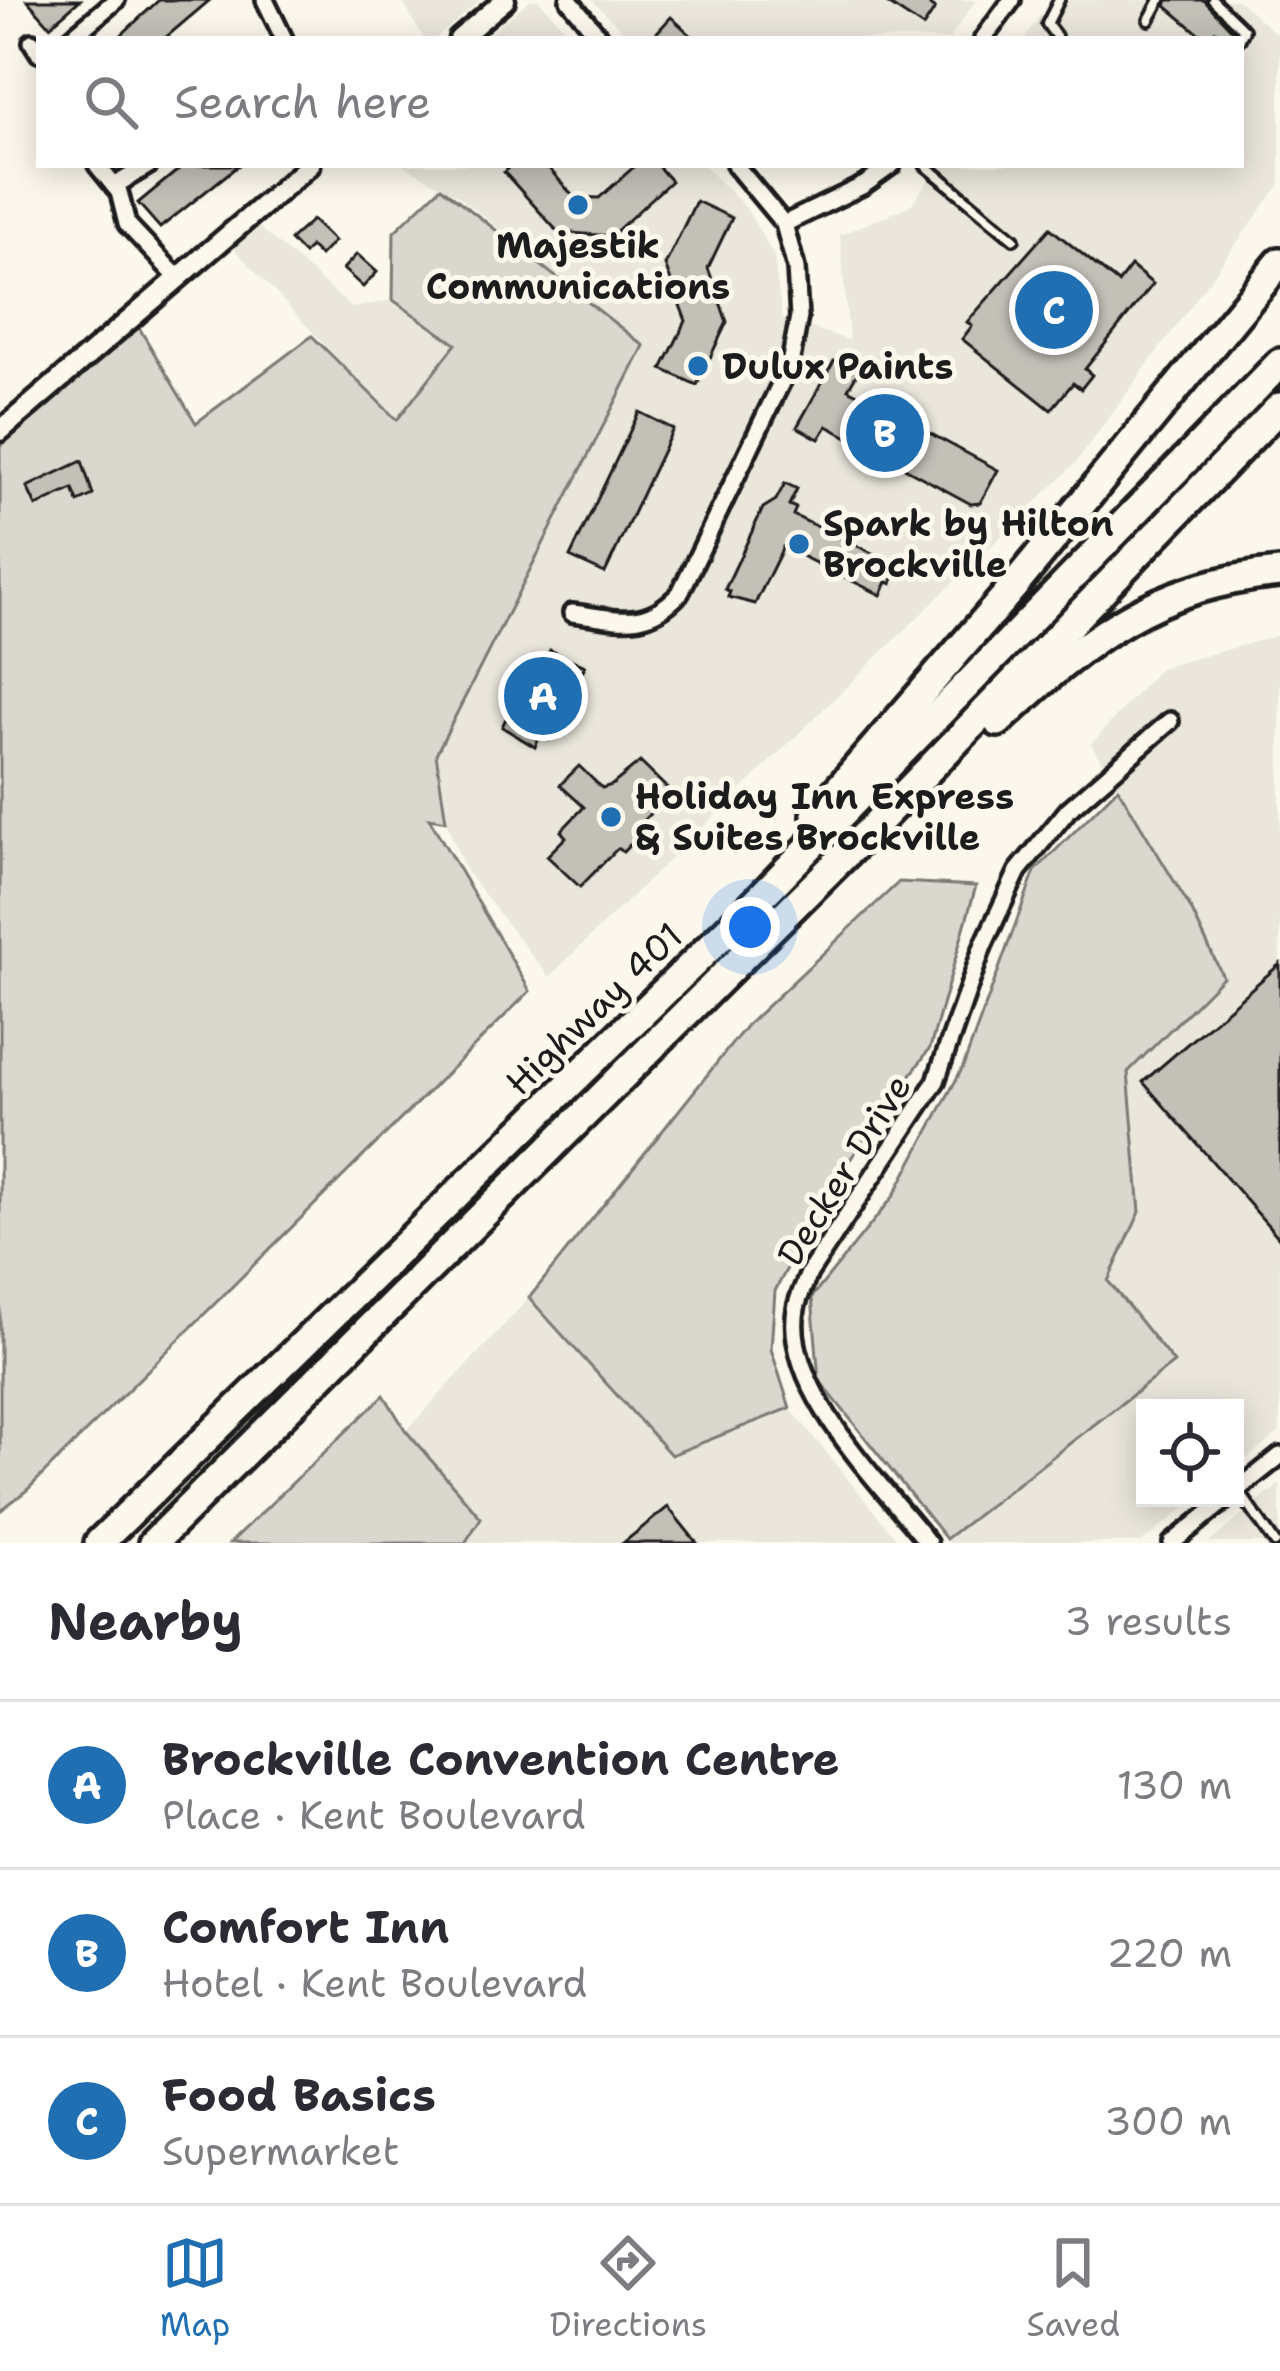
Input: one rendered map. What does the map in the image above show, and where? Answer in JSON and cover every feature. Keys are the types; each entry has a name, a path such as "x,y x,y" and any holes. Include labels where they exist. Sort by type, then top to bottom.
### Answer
{"highway":[{"path":"749,908 781,855 1015,585 1280,262"},
{"name":"Highway 401","path":"99,1543 749,908 1280,363"},
{"name":"Highway 401","path":"153,1543 872,829 1280,407"},
{"path":"872,829 903,811 1013,707 1128,616 1175,592 1280,573"}],"street":[{"path":"74,36 116,0"},
{"path":"265,0 283,36"},
{"path":"462,36 505,0"},
{"path":"569,0 599,36"},
{"path":"991,34 1012,0"},
{"path":"99,168 114,186 127,224 177,277"},
{"path":"114,186 144,168"},
{"path":"0,431 306,168"},
{"path":"572,613 626,620 659,616 680,593 790,364 799,317 796,268 784,224 737,168"},
{"path":"784,224 864,185 888,168"},
{"name":"Decker Drive","path":"928,1543 806,1378 796,1345 796,1308 809,1273 885,1166 936,1081 983,946 1018,871 1068,810 1170,721"},
{"path":"1244,1485 1280,1456"},
{"path":"1172,1543 1217,1507"}],"lane":[{"path":"1056,36 1047,24 1059,0"},
{"path":"1149,20 1160,0"},
{"path":"1213,0 1244,29 1241,36"},
{"path":"929,168 1014,239"},
{"path":"1244,1505 1275,1543"}],"shaded area":[{"path":"401,0 481,0 439,36 422,36"},
{"path":"530,0 539,0 571,36 487,36"},
{"path":"592,0 976,0 951,36 628,36"},
{"path":"1051,0 1238,0 1280,37 1280,184 1075,464 549,977 465,870 446,821 436,754 644,346 457,195 408,168 706,168 746,208 774,256 782,319 849,340 840,235 911,205 937,168 1244,168 1244,36 1026,36"},
{"path":"441,187 644,346 436,754 446,821 429,818 530,991 27,1490 0,1511 0,447 79,371 138,326 196,423 312,336 397,420 456,344 393,300 394,232"},
{"path":"258,226 352,308 393,300 456,344 397,421 233,248"},
{"path":"1280,635 1280,1432 1244,1461 1244,1399 1136,1399 1136,1507 1186,1507 1141,1543 949,1543 946,1540 1174,1363 1108,1281 1140,1212 1128,1072 1191,909 1091,744 1160,668"},
{"path":"1118,788 1191,909 1223,977 1128,1072 1140,1212 1108,1281 1174,1363 946,1539 819,1380 812,1297 893,1197 963,1067 1035,871"},
{"path":"899,882 976,886 930,1048 829,1189 775,1291 771,1349 790,1408 671,1455 529,1298 747,1025"},
{"path":"529,1298 671,1454 790,1408 900,1543 465,1543 481,1518 406,1431"},
{"path":"384,1395 406,1431 481,1518 465,1543 230,1543"},
{"path":"1280,1484 1280,1543 1209,1543"}],"building":[{"path":"27,0 80,0 50,26"},
{"path":"159,0 210,0 168,36 120,36"},
{"path":"882,0 922,0 935,9 923,27"},
{"path":"1168,0 1204,0 1233,36 1215,31 1204,36 1166,6"},
{"path":"671,17 692,36 654,36"},
{"path":"180,168 235,168 160,228 138,203"},
{"path":"508,168 549,168 574,197 599,198 633,168 660,168 671,181 611,236 558,232 504,172"},
{"path":"696,201 732,218 708,268 727,322 697,385 662,369 686,321 665,265"},
{"path":"312,220 334,241 320,256 310,247 304,254 290,240"},
{"path":"1050,228 1118,283 1131,266 1153,284 1085,369 1092,375 1081,389 1073,383 1051,410 962,339 972,326 967,322"},
{"path":"357,254 377,272 363,287 343,269"},
{"path":"834,361 858,372 848,389 998,470 980,503 971,504 827,426 819,439 797,427"},
{"path":"639,412 673,429 605,573 570,557"},
{"path":"82,461 93,495 78,502 73,489 36,506 27,487"},
{"name":"Spark by Hilton Brockville","path":"785,483 797,489 789,505 796,508 793,515 895,564 892,584 887,582 881,595 783,547 755,604 728,597 730,592 725,589 763,508 776,500"},
{"path":"550,650 585,666 549,740 540,736 535,747 502,727 534,657 544,661"},
{"name":"Holiday Inn Express & Suites Brockville","path":"640,762 671,792 637,827 642,832 623,852 618,848 580,887 547,856 566,837 561,831 584,807 560,785 579,766 602,788"},
{"path":"1280,964 1280,1239 1143,1082"},
{"path":"668,1507 697,1543 623,1543"}],"place":[{"name":"Majestik Communications","path":"578,205"},
{"name":"Food Basics","path":"1054,310"},
{"name":"Dulux Paints","path":"698,366"},
{"name":"Comfort Inn","path":"885,433"},
{"name":"Spark by Hilton Brockville","path":"799,544"},
{"name":"Brockville Convention Centre","path":"543,696"},
{"name":"Holiday Inn Express & Suites Brockville","path":"611,817"}]}
